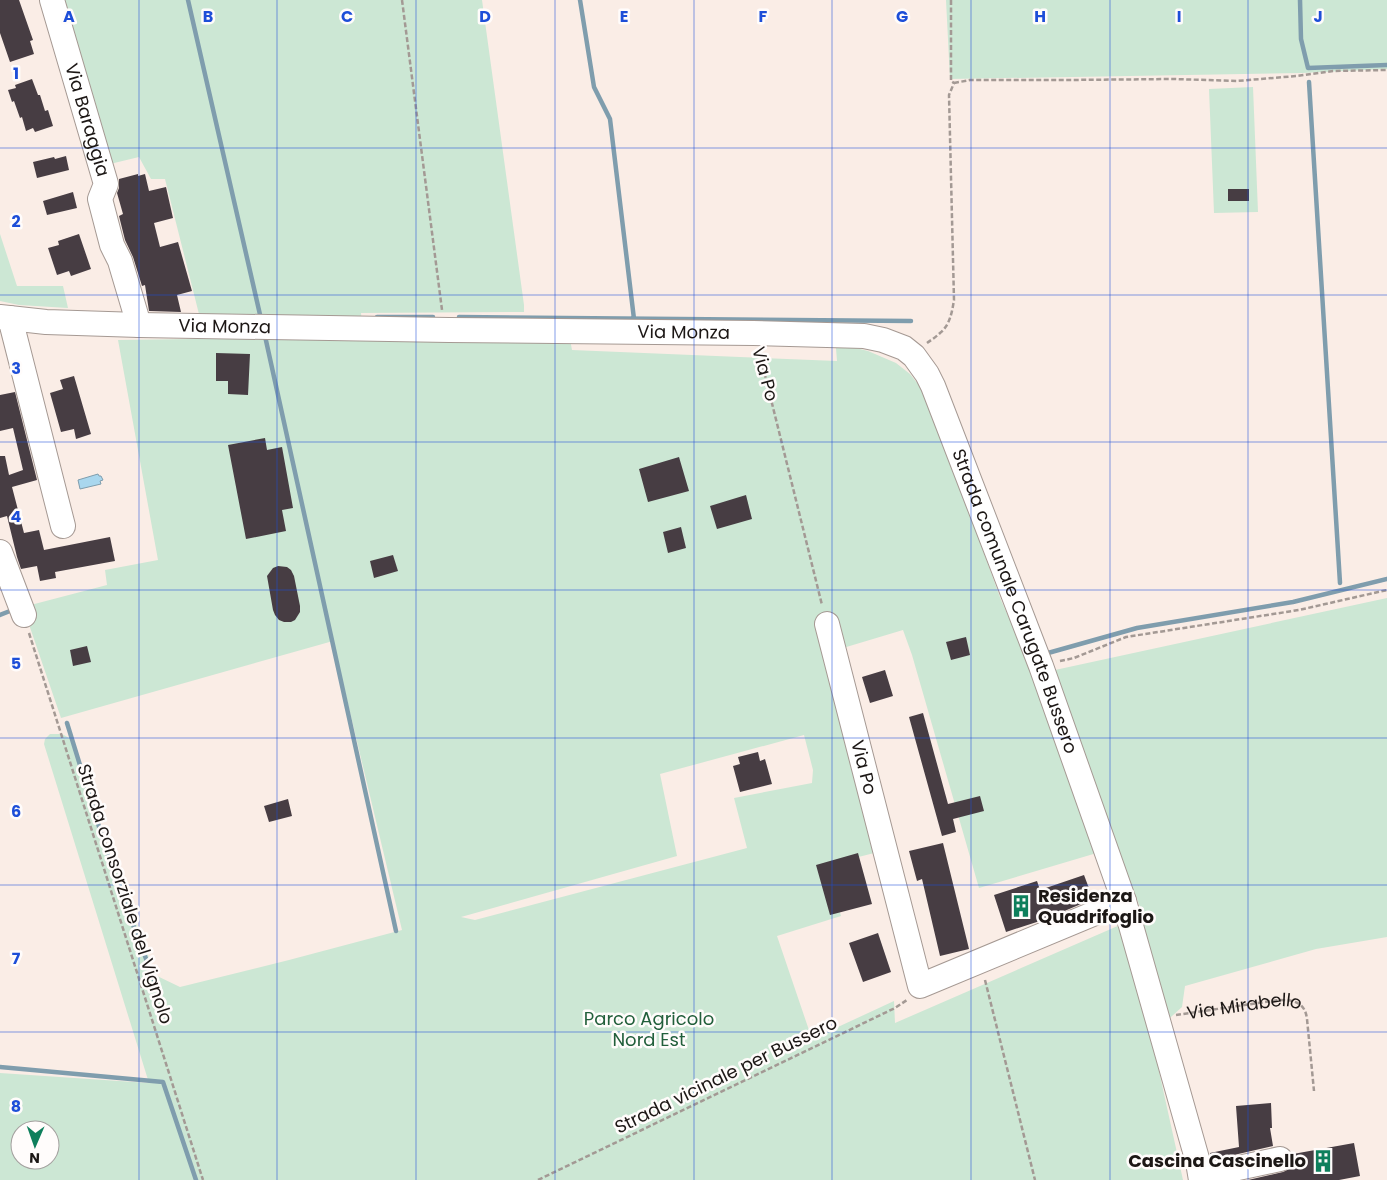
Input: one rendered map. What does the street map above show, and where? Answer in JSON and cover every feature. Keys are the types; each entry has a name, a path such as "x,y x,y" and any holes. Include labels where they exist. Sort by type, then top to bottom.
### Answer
{"street":[{"name":"Via Baraggia","path":"52,0 106,184 100,199 112,245 120,261 138,325"},
{"name":"Via Monza","path":"5,317 46,322 138,325 754,333 872,337 904,348 914,356"},
{"path":"5,317 62,526"},
{"name":"Strada comunale Carugate Bussero","path":"914,356 933,386 1041,666 1106,850"},
{"path":"0,552 24,615"},
{"name":"Via Po","path":"827,624 920,986"},
{"name":"Via Mirabello","path":"1106,850 1124,901 1158,1018 1201,1178"},
{"path":"920,986 1124,901"},
{"path":"1201,1178 1280,1159"}],"path":[{"path":"402,0 442,312 449,330"},
{"path":"951,0 951,81 954,83"},
{"path":"954,83 970,80 1174,79 1237,81 1333,71 1387,70"},
{"path":"914,356 928,342 941,333 951,314 954,300 949,95 954,83"},
{"name":"Via Po","path":"754,333 827,624"},
{"path":"1041,666 1074,658 1126,637 1300,610 1387,590"},
{"name":"Strada consorziale del Vignolo","path":"24,615 203,1180"},
{"path":"980,961 1035,1180"},
{"name":"Strada vicinale per Bussero","path":"538,1180 895,1008 908,999 920,986"},
{"name":"Via Mirabello","path":"1158,1018 1279,1000 1299,1003 1307,1014 1314,1091"}],"green space":[{"name":"Parco Agricolo Nord Est","path":"62,0 482,0 524,312 361,313 362,323 569,334 572,350 837,361 836,348 856,348 896,363 910,374 926,394 1001,600 1035,677 1055,670 1387,598 1387,937 1316,949 1185,986 1182,1007 1151,1035 1183,1180 0,1180 0,1073 149,1083 44,744 45,739 50,734 62,734 71,739 78,755 106,843 147,951 153,974 180,987 402,930 333,641 61,718 23,607 107,585 105,570 158,560 118,340 193,339 201,322 165,179 151,179 139,157 110,164","holes":["903,630 912,655 979,888 1117,847 1143,915 895,1023 894,1001 812,1039 777,936 841,916 827,865 886,850 833,651","804,735 813,770 812,783 734,798 747,848 475,920 461,917 677,856 660,774"]},
{"path":"946,0 1387,0 1387,69 1302,73 950,79"},
{"path":"1253,87 1258,212 1214,213 1209,89"},
{"path":"0,234 17,286 63,286 68,308 19,305 0,301"}],"water":[{"path":"98,474 103,480 100,481 101,484 80,489 78,480"}],"building":[{"path":"0,0 19,0 33,40 30,41 34,54 10,62 0,33"},
{"path":"32,79 45,111 48,110 53,126 35,132 33,128 26,131 22,117 20,118 8,90 16,88 15,85"},
{"path":"66,156 69,170 37,178 33,162"},
{"path":"138,174 138,176 145,174 149,191 166,187 173,218 154,223 160,247 178,242 192,291 177,295 181,312 149,311 145,285 142,286 133,257 125,240 119,216 123,214 117,193 119,179"},
{"path":"1228,189 1249,189 1249,201 1228,201"},
{"path":"73,192 77,208 47,215 43,201"},
{"path":"79,234 91,269 71,276 69,271 57,275 48,248 59,245 58,241"},
{"path":"216,353 250,354 248,395 228,394 228,381 216,381"},
{"path":"74,376 91,434 76,439 74,429 61,432 50,393 63,389 60,380"},
{"path":"15,392 37,480 12,487 24,533 39,530 44,550 110,537 115,561 55,572 56,578 40,581 37,566 21,569 7,516 0,518 0,456 5,456 9,475 23,470 13,428 0,431 0,395"},
{"path":"265,438 267,450 282,447 293,508 282,510 286,531 246,539 228,445"},
{"path":"679,457 689,491 648,502 639,469"},
{"path":"746,495 752,519 717,529 710,506"},
{"path":"681,527 686,548 668,553 663,532"},
{"path":"393,555 398,571 374,578 370,561"},
{"path":"278,566 287,567 294,576 300,612 295,620 291,622 279,620 273,610 267,576 273,568"},
{"path":"966,637 970,655 951,660 946,642"},
{"path":"87,646 91,662 73,666 70,650"},
{"path":"885,670 893,696 870,703 862,677"},
{"path":"923,713 948,804 980,796 984,811 953,819 956,832 942,836 909,717"},
{"path":"758,752 760,761 765,759 772,784 740,792 733,766 740,764 738,757"},
{"path":"288,799 292,816 269,822 264,806"},
{"path":"943,843 969,949 940,956 922,879 917,881 909,851"},
{"path":"858,853 872,904 830,915 816,865"},
{"path":"1084,875 1093,899 1043,920 1006,932 994,895 1037,881 1040,890"},
{"path":"878,933 891,972 863,982 849,943"},
{"path":"1271,1103 1272,1128 1270,1128 1273,1146 1212,1160 1210,1153 1239,1147 1236,1106"},
{"name":"Cascina Cascinello","path":"1354,1143 1360,1176 1339,1180 1248,1180 1289,1169 1293,1163 1293,1154"}],"waterway":[{"path":"188,0 261,319"},
{"path":"580,0 594,87 610,119 634,319"},
{"path":"1300,0 1301,39 1308,68 1387,65"},
{"path":"1309,82 1340,583"},
{"path":"377,317 433,317"},
{"path":"459,317 911,321"},
{"path":"265,336 396,931"},
{"path":"1048,653 1137,628 1293,602 1387,579"},
{"path":"0,615 10,611"},
{"path":"67,723 113,872 156,985"},
{"path":"0,1067 163,1082 196,1180"}],"place":[{"name":"Residenza Quadrifoglio","path":"1021,906"},
{"name":"Cascina Cascinello","path":"1323,1161"}]}
